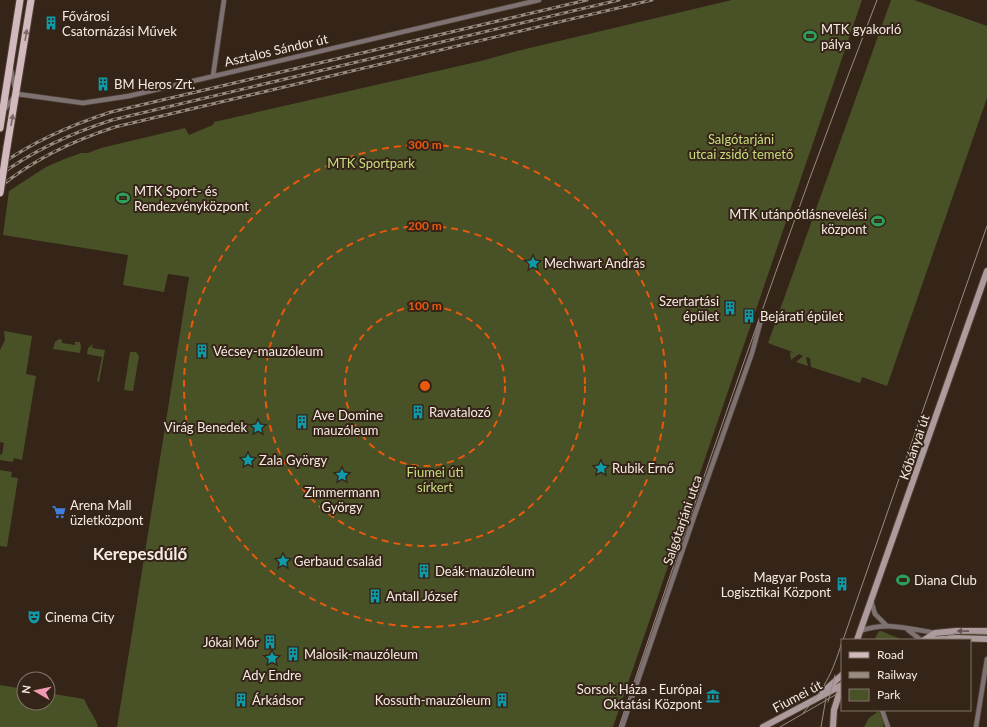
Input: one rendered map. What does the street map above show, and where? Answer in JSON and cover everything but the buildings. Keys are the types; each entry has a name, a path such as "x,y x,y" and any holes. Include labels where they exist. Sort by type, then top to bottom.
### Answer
{"main road":[{"path":"0,128 20,0"},
{"path":"0,193 31,0"},
{"name":"Kőbányai út","path":"857,639 987,271"},
{"path":"925,639 935,633 987,631"},
{"path":"943,639 987,639"},
{"path":"812,700 841,675"},
{"name":"Fiumei út","path":"763,727 841,686"},
{"path":"833,727 835,705 841,688"}],"street":[{"path":"213,76 224,0"},
{"name":"Asztalos Sándor út","path":"17,94 89,103 136,95 539,0"},
{"path":"3,112 17,94 10,66"},
{"name":"Salgótarjáni utca","path":"622,727 752,353 761,320"},
{"path":"871,601 877,617 886,625"},
{"path":"860,631 873,626 886,625 935,633"},
{"path":"907,629 922,639"},
{"path":"918,631 922,639"},
{"path":"976,727 987,659"},
{"path":"835,705 841,700"},
{"path":"882,711 888,727"}],"green space":[{"name":"Fiumei úti sírkert","path":"732,0 862,0 613,727 117,727 189,277 168,274 164,292 123,285 128,255 3,235 9,191 46,167 81,153 88,153 101,148 185,128 189,135 213,125 214,122 481,61 517,51"},
{"name":"MTK utánpótlásnevelési központ","path":"891,0 914,0 987,26 987,98 887,386 862,377 860,383 811,367 810,358 806,357 808,366 796,362 803,356 799,354 791,360 790,352 795,353 768,343"},
{"path":"4,331 32,336 26,374 36,376 22,460 14,458 13,462 0,460 0,454 2,455 4,443 0,442 0,350 5,340"},
{"path":"59,339 62,340 62,343 75,345 75,342 80,342 80,353 53,349 55,342"},
{"path":"93,344 92,348 105,350 99,382 97,381 102,357 87,354 88,348"},
{"path":"130,352 136,352 139,356 133,391 124,390"},
{"path":"0,470 12,472 11,477 18,478 7,547 0,546"},
{"path":"879,631 881,631 901,639 875,639"},
{"path":"0,685 16,688 16,711 56,711 56,694 84,699 96,720 98,727 0,727"},
{"path":"879,711 884,722 883,727 864,727 869,718"}],"tram line":[{"path":"619,727 776,271 877,0"},
{"path":"843,639 987,226"},
{"path":"940,639 956,633 987,634"},
{"path":"803,713 817,696 827,680 841,645"},
{"path":"828,702 835,675"},
{"path":"780,727 841,692"},
{"path":"821,727 826,698"}],"railway":[{"path":"0,165 26,148 53,134 111,112 587,0"},
{"path":"0,175 26,158 54,143 112,120 619,0"},
{"path":"0,187 40,159 84,138 115,127 652,0"}],"place":[{"name":"Fővárosi Csatornázási Művek","path":"51,23"},
{"name":"MTK gyakorló pálya","path":"810,36"},
{"name":"BM Heros Zrt.","path":"103,84"},
{"name":"MTK Sport- és Rendezvényközpont","path":"123,198"},
{"name":"MTK utánpótlásnevelési központ","path":"878,221"},
{"name":"Mechwart András","path":"533,263"},
{"name":"Szertartási épület","path":"730,308"},
{"name":"Bejárati épület","path":"749,316"},
{"name":"Vécsey-mauzóleum","path":"202,351"},
{"name":"Ravatalozó","path":"418,412"},
{"name":"Ave Domine mauzóleum","path":"302,422"},
{"name":"Virág Benedek","path":"258,427"},
{"name":"Zala György","path":"248,460"},
{"name":"Rubik Ernő","path":"601,468"},
{"name":"Zimmermann György","path":"342,475"},
{"name":"Arena Mall üzletközpont","path":"59,512"},
{"name":"Gerbaud család","path":"283,561"},
{"name":"Deák-mauzóleum","path":"424,571"},
{"name":"Diana Club","path":"903,580"},
{"name":"Magyar Posta Logisztikai Központ","path":"842,584"},
{"name":"Antall József","path":"375,596"},
{"name":"Cinema City","path":"34,617"},
{"name":"Jókai Mór","path":"270,642"},
{"name":"Malosik-mauzóleum","path":"293,654"},
{"name":"Ady Endre","path":"272,658"},
{"name":"Sorsok Háza - Európai Oktatási Központ","path":"713,696"},
{"name":"Árkádsor","path":"241,700"},
{"name":"Kossuth-mauzóleum","path":"502,700"}],"district":[{"name":"Kerepesdűlő","path":"140,554"}],"park label":[{"name":"Salgótarjáni utcai zsidó temető","path":"741,146"},
{"name":"MTK Sportpark","path":"371,163"}]}
